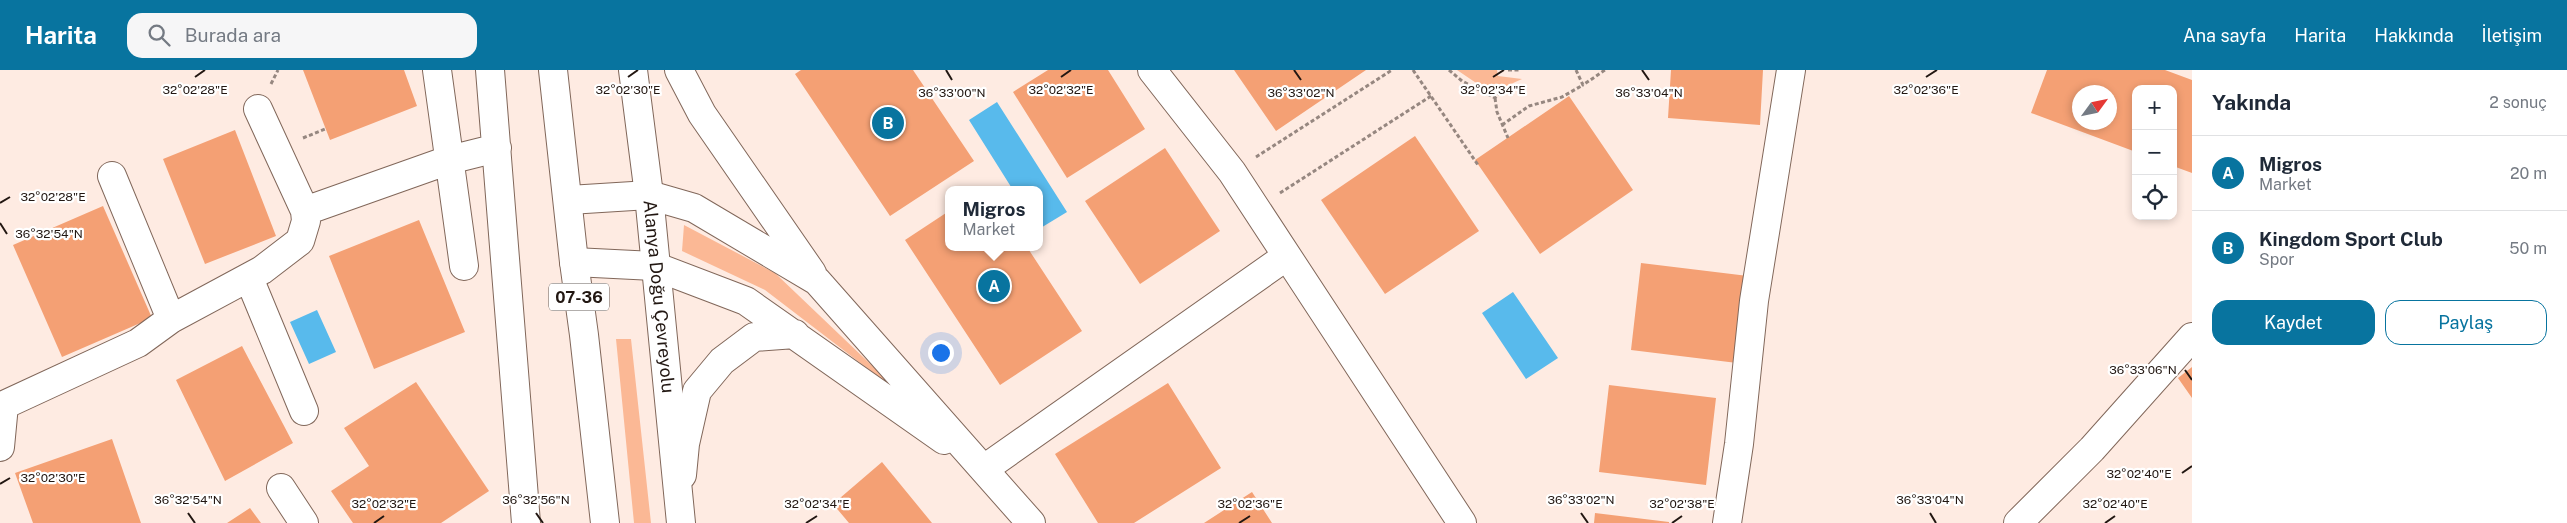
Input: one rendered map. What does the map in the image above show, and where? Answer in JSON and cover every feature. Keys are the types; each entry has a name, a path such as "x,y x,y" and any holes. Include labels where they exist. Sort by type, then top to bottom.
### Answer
{"main road":[{"path":"437,70 464,266"},
{"path":"490,70 523,522"},
{"name":"07-36","path":"554,70 574,262 606,523"},
{"name":"Alanya Doğu Çevreyolu","path":"633,70 649,195 654,266 680,516"},
{"path":"679,70 702,114 817,281 1031,523"},
{"path":"1152,70 1232,172 1257,208 1462,523"},
{"path":"1727,523 1739,444 1754,301 1791,70"},
{"path":"0,447 2,400 138,343 171,319 249,278 282,257 300,241 306,221 305,211 258,109"},
{"path":"305,211 449,160 497,148"},
{"path":"112,176 171,319"},
{"path":"569,200 649,195 694,208 817,281"},
{"path":"984,469 1288,256"},
{"path":"574,262 654,266 746,301 984,469"},
{"path":"249,278 304,411"},
{"path":"680,516 685,444 697,391 722,361 754,337 795,334"},
{"path":"2018,523 2092,449 2192,338"},
{"path":"282,488 304,523"}],"path":[{"path":"1232,172 1392,70"},
{"path":"1412,70 1478,164"},
{"path":"1449,70 1462,82 1494,98"},
{"path":"1508,70 1519,70"},
{"path":"1576,70 1582,85"},
{"path":"1502,125 1529,106 1562,97 1605,70"},
{"path":"1494,98 1504,88"},
{"path":"1257,208 1430,96"},
{"path":"1494,98 1497,112 1508,138"}],"shaded area":[{"path":"1457,70 1497,70 1498,76 1522,79 1491,93"},
{"path":"684,225 775,273 906,398 765,290 682,251"},
{"path":"616,339 631,339 651,523 634,523"}],"water":[{"path":"997,102 1067,212 1043,227 1043,186 1010,186 969,120"},
{"path":"1513,292 1558,358 1526,379 1482,313"},
{"path":"317,310 336,352 309,364 290,322"}],"building":[{"path":"303,70 404,70 417,106 330,140"},
{"path":"801,70 913,70 974,161 890,216 795,74"},
{"path":"1048,70 1108,70 1145,129 1067,178 1013,92"},
{"path":"1234,70 1366,70 1276,131"},
{"path":"1671,70 1763,70 1760,125 1668,118"},
{"path":"2047,70 2165,70 2192,80 2192,173 2177,167 2177,85 2132,85 2132,151 2077,130 2117,130 2117,85 2072,85 2072,128 2031,113"},
{"path":"1569,96 1633,190 1540,254 1475,160"},
{"path":"235,130 276,236 205,264 163,159"},
{"path":"1415,136 1479,231 1385,294 1321,200"},
{"path":"1165,148 1220,231 1140,284 1085,201"},
{"path":"103,206 152,318 62,357 13,245"},
{"path":"945,214 945,251 1030,251 1082,331 1000,385 905,240"},
{"path":"419,220 465,332 374,369 329,256"},
{"path":"1641,263 1748,276 1737,363 1631,350"},
{"path":"242,346 293,443 225,481 176,380"},
{"path":"2192,367 2192,398 2178,378"},
{"path":"416,382 489,491 441,523 353,523 331,491 369,466 344,428"},
{"path":"1168,383 1221,468 1134,523 1098,523 1055,454"},
{"path":"1609,385 1716,398 1706,485 1599,472"},
{"path":"112,439 141,523 33,523 15,473"},
{"path":"882,462 932,523 849,523 833,504"},
{"path":"1252,492 1272,523 1204,523"},
{"path":"250,508 261,523 227,523"},
{"path":"1595,513 1669,522 1669,523 1594,523"}],"place":[{"name":"Kingdom Sport Club","path":"888,123"},
{"name":"Migros","path":"994,286"}]}
